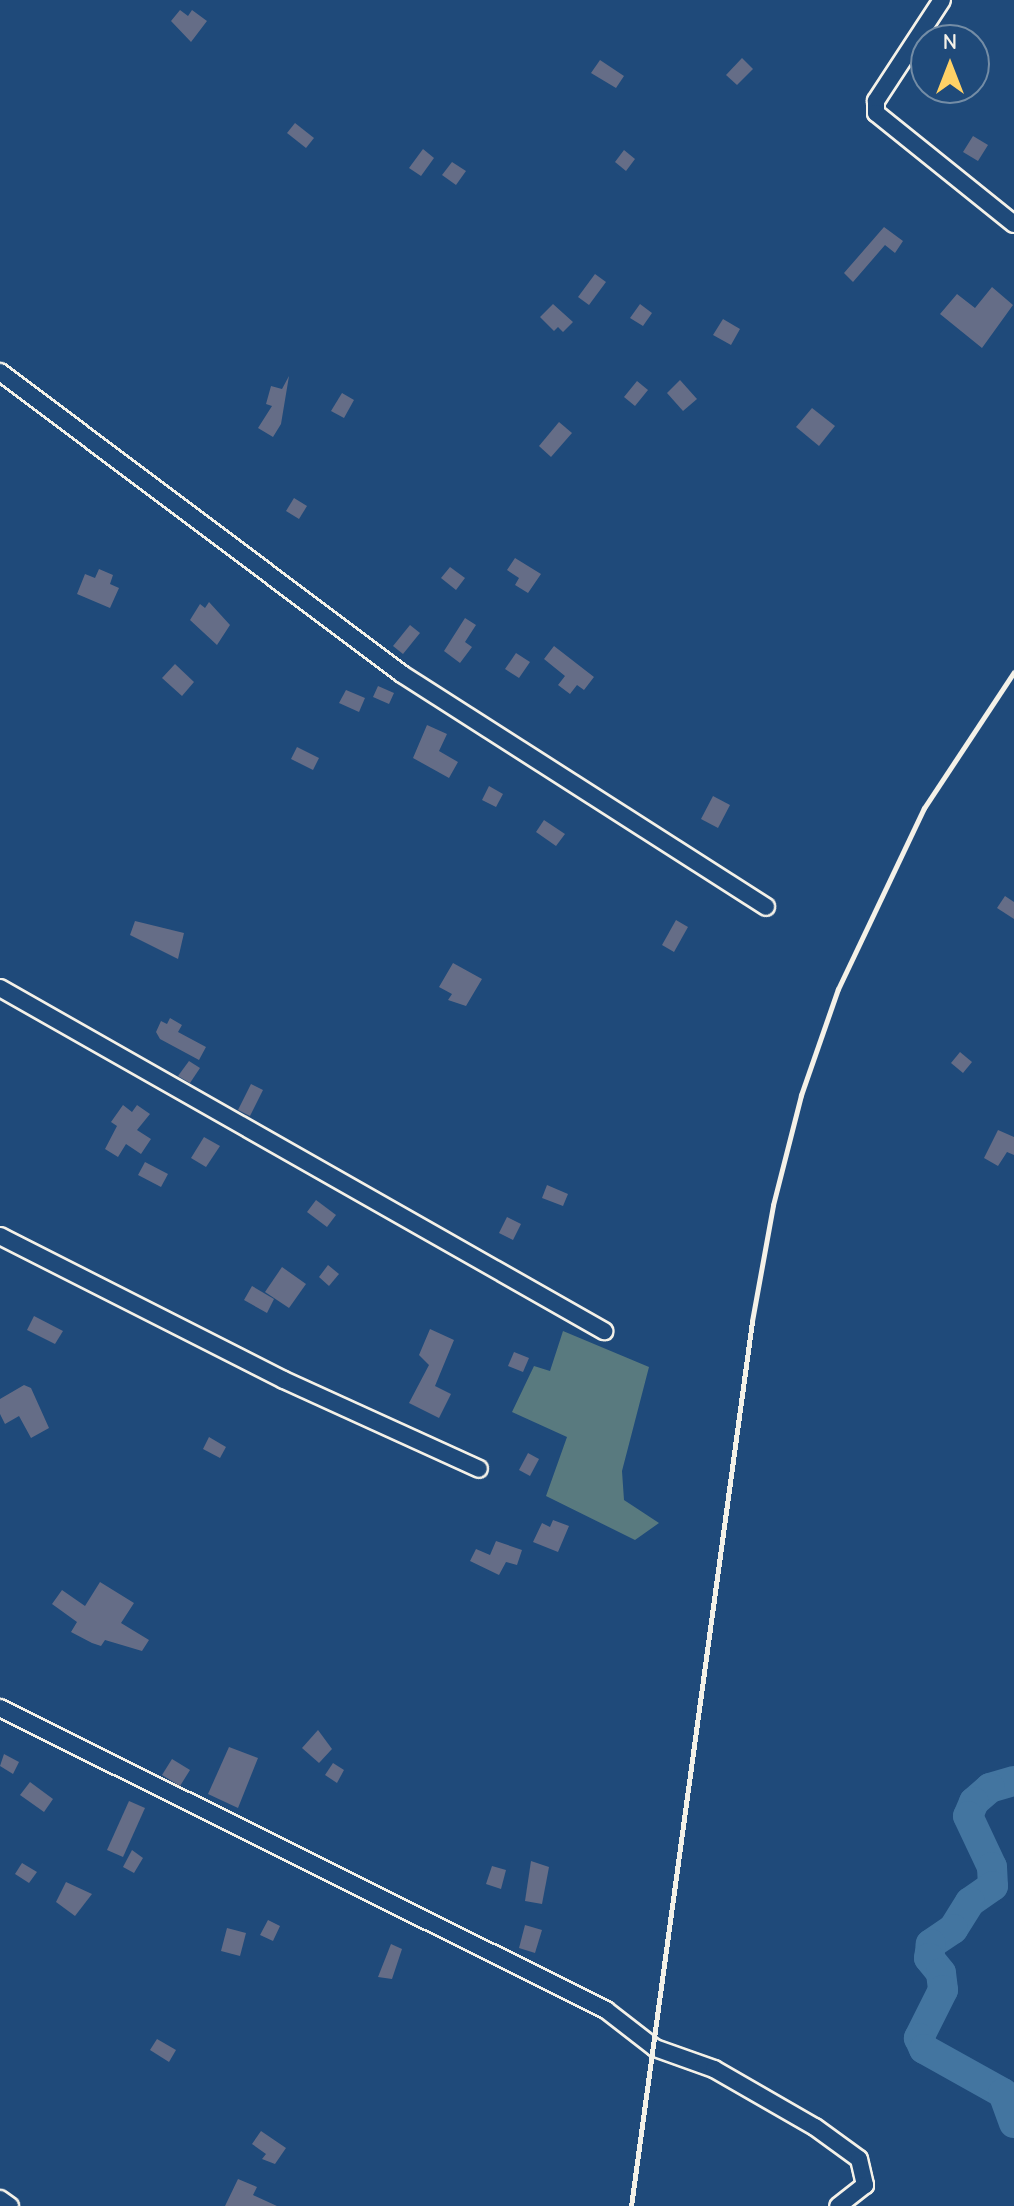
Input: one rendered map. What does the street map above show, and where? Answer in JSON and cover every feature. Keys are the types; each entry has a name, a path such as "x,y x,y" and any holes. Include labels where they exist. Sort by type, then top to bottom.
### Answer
{"street":[{"path":"942,0 876,101 876,113 1014,224"},
{"path":"0,372 402,674 766,907"},
{"path":"0,988 604,1331"},
{"path":"0,1236 284,1380 479,1469"},
{"path":"0,1708 606,2010 655,2048 714,2069 815,2127 859,2159 865,2185 838,2206"},
{"path":"0,2199 10,2206"}],"green space":[{"path":"563,1331 649,1367 622,1471 624,1500 659,1523 635,1540 546,1496 567,1437 512,1412 534,1366 550,1371"}],"building":[{"path":"180,10 188,16 192,10 207,21 191,42 171,21"},
{"path":"742,58 753,69 737,85 726,75"},
{"path":"600,60 624,76 616,88 591,73"},
{"path":"295,123 314,138 306,148 287,133"},
{"path":"973,136 988,145 978,161 963,152"},
{"path":"423,149 434,158 421,176 409,168"},
{"path":"624,150 635,159 626,171 615,162"},
{"path":"452,162 466,171 456,185 442,175"},
{"path":"884,227 903,241 895,253 885,245 853,282 844,273"},
{"path":"595,274 606,282 589,305 578,297"},
{"path":"992,287 1013,305 982,348 940,314 957,294 975,308"},
{"path":"553,304 573,322 563,332 558,327 554,331 540,317"},
{"path":"640,304 652,313 643,326 630,318"},
{"path":"723,319 740,329 731,345 713,335"},
{"path":"289,376 281,424 273,437 258,428 272,406 266,404 271,386 282,389"},
{"path":"680,380 697,399 683,411 667,393"},
{"path":"637,381 648,390 635,406 624,397"},
{"path":"342,393 354,400 344,418 331,411"},
{"path":"812,408 835,426 819,446 796,427"},
{"path":"559,422 572,433 551,457 539,446"},
{"path":"294,498 307,506 299,519 286,511"},
{"path":"515,558 541,574 528,593 515,585 519,578 507,570"},
{"path":"450,567 465,578 456,590 441,578"},
{"path":"99,569 113,575 110,584 119,588 110,608 77,594 85,574 95,578"},
{"path":"209,602 230,625 217,645 190,620 200,604 205,608"},
{"path":"465,618 476,625 465,642 472,647 460,663 444,651"},
{"path":"410,625 420,633 403,654 393,646"},
{"path":"554,646 594,677 584,690 577,685 570,694 558,685 565,676 544,659"},
{"path":"516,653 530,662 519,678 505,669"},
{"path":"175,664 194,682 182,696 162,678"},
{"path":"378,686 394,693 389,704 373,697"},
{"path":"346,690 365,698 359,712 339,703"},
{"path":"427,725 447,734 439,751 458,762 449,778 413,758"},
{"path":"297,747 319,758 313,770 291,759"},
{"path":"489,786 503,794 496,807 482,800"},
{"path":"713,796 730,805 718,828 701,819"},
{"path":"544,820 565,834 556,846 536,832"},
{"path":"1005,896 1014,902 1014,919 997,908"},
{"path":"676,920 688,927 674,952 662,945"},
{"path":"135,921 184,933 178,959 130,935"},
{"path":"453,963 482,979 466,1006 448,1000 452,994 439,987"},
{"path":"170,1018 182,1025 178,1032 206,1047 199,1060 160,1039 156,1032 161,1021 167,1024"},
{"path":"960,1052 972,1062 963,1073 951,1063"},
{"path":"189,1061 200,1068 190,1083 178,1076"},
{"path":"251,1084 263,1090 250,1116 238,1110"},
{"path":"123,1105 132,1112 137,1105 150,1114 137,1130 151,1139 141,1154 126,1144 118,1157 105,1149 117,1126 111,1122"},
{"path":"998,1130 1014,1137 1014,1155 1007,1152 998,1166 984,1158"},
{"path":"204,1137 220,1146 206,1167 191,1158"},
{"path":"145,1162 168,1174 161,1187 138,1175"},
{"path":"547,1185 568,1194 563,1206 542,1198"},
{"path":"316,1200 336,1215 327,1227 307,1212"},
{"path":"507,1217 521,1224 513,1240 499,1233"},
{"path":"328,1265 339,1274 329,1286 319,1277"},
{"path":"282,1267 306,1284 289,1308 265,1292"},
{"path":"252,1286 274,1299 267,1313 244,1300"},
{"path":"34,1316 63,1331 55,1344 27,1330"},
{"path":"430,1329 454,1340 435,1386 451,1394 439,1418 409,1403 429,1365 419,1355"},
{"path":"514,1352 529,1358 523,1372 508,1366"},
{"path":"24,1385 31,1388 49,1428 31,1438 19,1416 5,1424 0,1414 0,1399"},
{"path":"209,1437 226,1447 220,1458 203,1449"},
{"path":"528,1453 539,1459 530,1476 519,1470"},
{"path":"553,1520 569,1526 558,1552 533,1542 542,1523 550,1527"},
{"path":"496,1541 522,1550 517,1565 506,1562 499,1575 470,1561 476,1549 490,1555"},
{"path":"100,1582 134,1603 121,1623 149,1640 142,1651 105,1640 101,1646 92,1643 71,1632 77,1622 52,1604 62,1590 85,1606"},
{"path":"318,1730 332,1749 319,1763 302,1748"},
{"path":"229,1747 258,1758 238,1808 208,1794"},
{"path":"4,1754 19,1762 13,1774 0,1766"},
{"path":"172,1759 190,1770 180,1786 162,1775"},
{"path":"333,1763 344,1770 337,1783 325,1775"},
{"path":"30,1782 53,1799 44,1812 20,1795"},
{"path":"129,1801 145,1808 123,1857 107,1850"},
{"path":"132,1850 143,1858 134,1873 123,1867"},
{"path":"531,1861 549,1867 542,1904 525,1901"},
{"path":"22,1863 37,1872 29,1883 15,1874"},
{"path":"492,1866 506,1870 501,1889 486,1884"},
{"path":"66,1882 92,1894 75,1916 56,1902"},
{"path":"268,1920 280,1926 273,1941 260,1935"},
{"path":"525,1925 542,1930 535,1953 519,1948"},
{"path":"227,1928 246,1933 240,1956 221,1951"},
{"path":"391,1944 402,1949 392,1979 378,1977"},
{"path":"157,2039 176,2050 169,2062 150,2050"},
{"path":"261,2131 286,2148 275,2164 262,2159 266,2154 252,2144"},
{"path":"238,2179 257,2187 253,2195 277,2206 225,2206"}],"waterway":[{"path":"1014,1781 990,1788 974,1802 968,1816 992,1867 993,1886 970,1902 953,1929 931,1944 929,1958 941,1973 943,1990 919,2038 924,2049 1003,2093 1014,2123"}],"railway":[{"path":"631,2206 752,1321 773,1205 801,1095 838,989 924,808 1014,672"}]}
